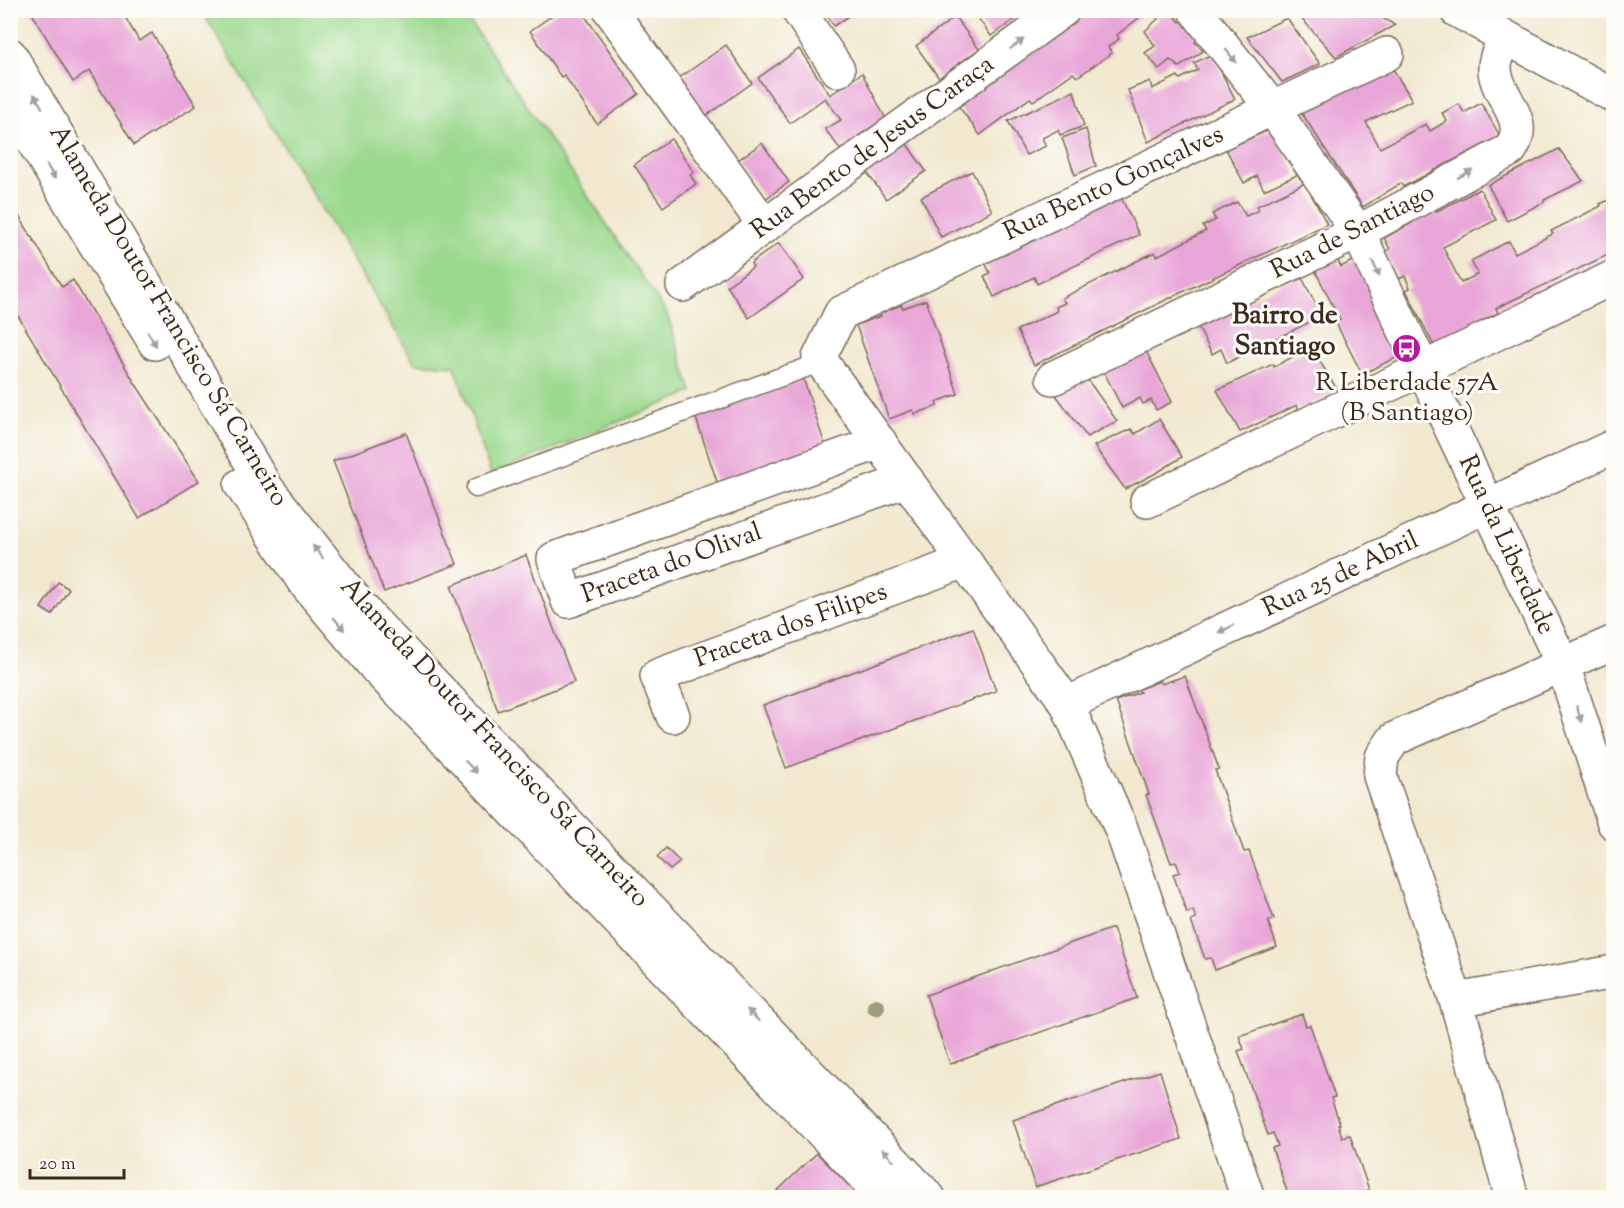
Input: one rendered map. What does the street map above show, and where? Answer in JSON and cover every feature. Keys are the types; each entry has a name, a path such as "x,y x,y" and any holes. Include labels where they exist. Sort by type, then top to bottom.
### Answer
{"street":[{"path":"610,10 765,226"},
{"path":"798,10 838,70"},
{"name":"Rua Bento de Jesus Caraça","path":"683,285 1063,10"},
{"name":"Rua da Liberdade","path":"1195,10 1273,109 1358,232 1563,666 1614,823"},
{"path":"1456,10 1614,96"},
{"name":"Rua de Santiago","path":"1053,378 1358,232 1510,150 1516,141 1518,129 1515,116 1497,80 1495,69 1505,38"},
{"name":"Rua Bento Gonçalves","path":"822,362 819,358 841,313 1387,54"},
{"name":"Alameda Doutor Francisco Sá Carneiro","path":"10,55 265,486 369,617 929,1197"},
{"name":"Alameda Doutor Francisco Sá Carneiro","path":"10,103 249,498 304,582 377,669 885,1197"},
{"path":"1147,501 1614,277"},
{"path":"822,362 1067,704 1122,831 1248,1197"},
{"name":"Praceta do Olival","path":"880,442 554,559 568,602 907,480"},
{"name":"Rua 25 de Abril","path":"1067,704 1614,446"},
{"name":"Praceta dos Filipes","path":"673,716 657,676 965,561"},
{"path":"1512,1197 1456,1000 1380,776 1382,757 1394,740 1614,642"},
{"path":"1456,1000 1614,972"}],"lane":[{"path":"477,488 822,362"}],"green space":[{"path":"202,11 463,11 667,314 692,392 491,474 455,366 415,363"}],"building":[{"path":"30,10 121,10 139,41 152,33 196,106 134,145 89,71 73,82"},
{"path":"560,10 581,10 639,94 597,124 564,75 561,77 530,31"},
{"path":"823,10 857,10 834,26"},
{"path":"972,10 1018,10 1021,15 991,36"},
{"path":"1082,10 1149,10 1117,35 1119,39 1108,47 1112,53 1077,77 1073,73 1033,101 1030,98 980,135 954,100"},
{"path":"1151,10 1173,10 1171,12 1180,22 1185,18 1201,37 1195,42 1203,51 1179,67 1170,60 1159,69 1145,53 1155,46 1145,31 1158,19"},
{"path":"1294,10 1368,10 1395,25 1336,57"},
{"path":"955,17 979,49 939,78 916,46"},
{"path":"1287,18 1320,64 1282,82 1247,37"},
{"path":"726,45 752,83 703,118 678,79"},
{"path":"799,49 830,95 862,73 887,121 875,130 872,127 858,136 861,140 849,148 846,145 840,149 825,129 841,120 825,98 790,123 758,78"},
{"path":"1212,54 1235,99 1148,142 1128,90 1150,81 1152,89 1178,76 1180,79 1198,70 1194,63"},
{"path":"1391,66 1412,100 1366,122 1380,148 1426,124 1430,131 1447,121 1442,113 1459,104 1464,113 1481,103 1500,136 1403,187 1401,183 1363,207 1301,112"},
{"path":"1074,91 1084,126 1060,135 1058,130 1042,138 1046,146 1026,155 1008,121"},
{"path":"1086,129 1096,166 1075,175 1062,138"},
{"path":"1271,129 1297,175 1264,190 1257,176 1244,183 1226,149"},
{"path":"901,136 926,171 886,199 861,164"},
{"path":"671,139 694,172 690,175 696,184 663,207 634,165"},
{"path":"762,143 789,182 765,199 738,160"},
{"path":"1559,149 1583,181 1507,221 1488,185"},
{"path":"972,171 992,211 941,237 921,197"},
{"path":"1305,183 1327,224 1034,365 1017,330 1057,311 1056,307 1065,303 1062,298 1155,252 1157,256 1206,231 1203,226 1216,220 1212,214 1237,202 1246,216 1259,210 1257,206"},
{"path":"1480,189 1496,220 1443,247 1461,283 1478,274 1471,261 1509,241 1515,253 1553,234 1551,231 1614,198 1614,252 1496,308 1498,313 1434,346 1406,290 1410,288 1405,276 1399,279 1385,252 1390,249 1384,238 1412,223 1410,219 1435,206 1437,211"},
{"path":"1119,193 1139,235 1037,284 1034,277 994,297 984,276 990,273 983,258"},
{"path":"10,201 62,287 73,280 133,380 199,481 139,518 17,314 10,318"},
{"path":"779,243 804,279 749,318 727,286 753,267 751,263"},
{"path":"1337,259 1341,267 1354,260 1402,355 1362,374 1336,323 1340,320 1315,270"},
{"path":"1300,274 1322,316 1227,363 1221,349 1212,354 1198,327"},
{"path":"926,300 958,394 936,402 937,406 915,414 913,410 889,419 856,325 881,316 880,313 901,305 903,308"},
{"path":"1311,347 1338,391 1299,410 1297,405 1240,432 1217,390 1273,364 1274,367"},
{"path":"1145,349 1172,402 1156,410 1151,400 1143,404 1140,398 1122,408 1101,366"},
{"path":"803,378 827,451 719,488 695,415"},
{"path":"1087,379 1117,421 1087,437 1056,395"},
{"path":"1159,419 1182,457 1125,489 1094,446 1131,429 1135,434"},
{"path":"406,433 457,564 384,592 333,461"},
{"path":"526,555 574,682 498,711 451,586"},
{"path":"58,582 69,589 52,615 41,608"},
{"path":"973,628 996,691 786,768 763,705"},
{"path":"1185,676 1219,769 1215,770 1244,852 1249,851 1274,919 1268,921 1277,947 1215,970 1211,958 1205,959 1191,921 1196,919 1193,910 1187,913 1173,874 1180,872 1176,862 1171,863 1146,795 1149,794 1116,701 1160,681 1161,684"},
{"path":"666,848 680,862 670,870 657,857"},
{"path":"1113,928 1137,998 950,1064 926,995"},
{"path":"1302,1014 1306,1026 1310,1025 1335,1097 1331,1098 1342,1137 1350,1135 1369,1190 1364,1192 1366,1197 1289,1197 1272,1148 1278,1146 1273,1133 1268,1135 1238,1051 1244,1049 1239,1036"},
{"path":"1160,1071 1181,1139 1035,1187 1013,1120"},
{"path":"817,1153 860,1197 771,1197"}],"place":[{"name":"R Liberdade 57A (B Santiago)","path":"1407,349"}],"district":[{"name":"Bairro de Santiago","path":"1285,332"}]}
